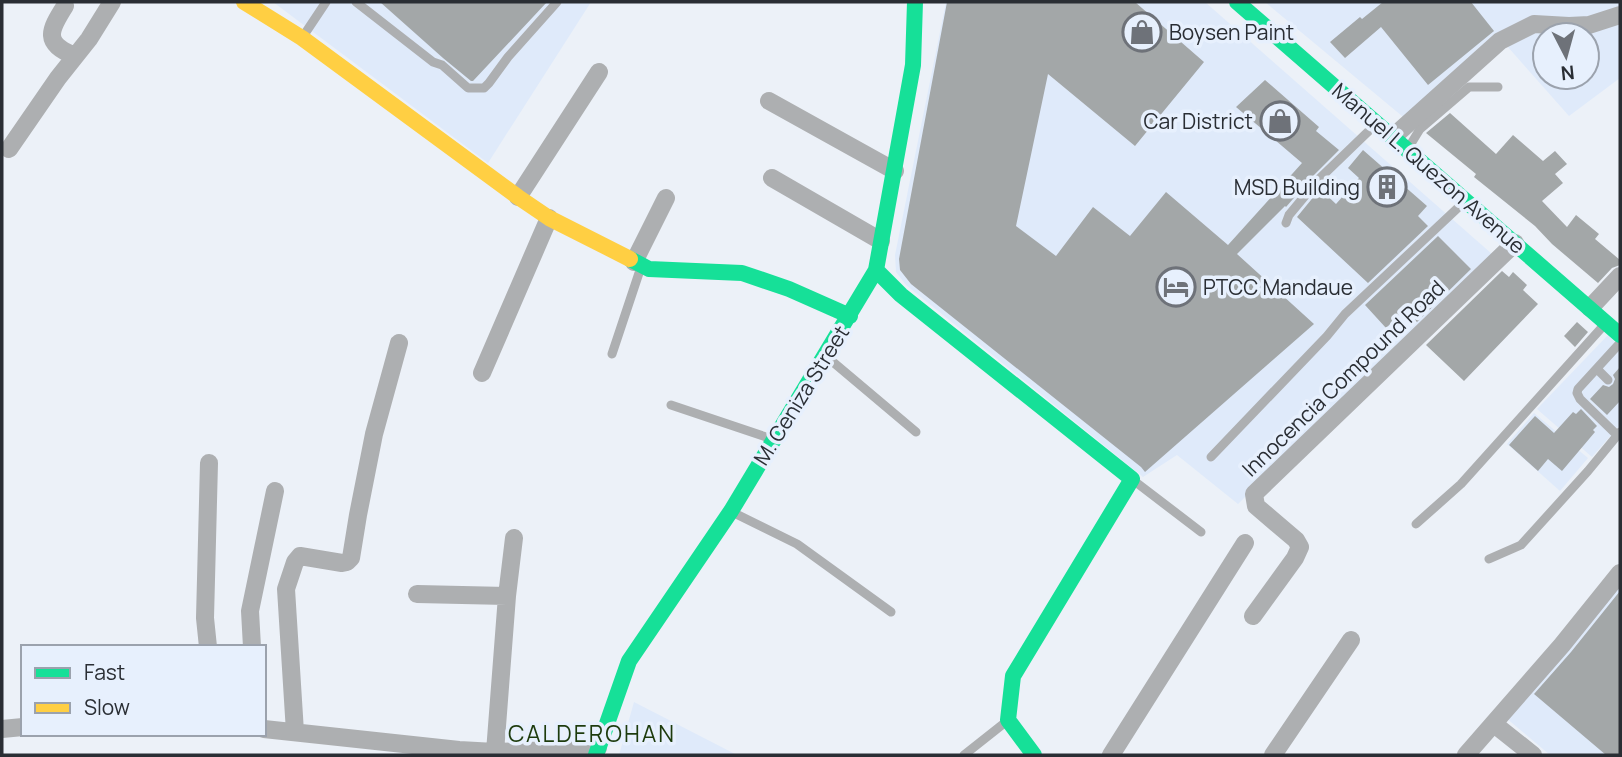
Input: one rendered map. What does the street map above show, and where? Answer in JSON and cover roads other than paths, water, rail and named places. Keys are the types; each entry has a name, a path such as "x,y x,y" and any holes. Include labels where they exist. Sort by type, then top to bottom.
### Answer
{"street":[{"path":"9,149 89,39 112,2"},
{"name":"M. Ceniza Street","path":"597,752 629,661 731,511 876,270 913,65 915,2"},
{"name":"Manuel L. Quezon Avenue","path":"1237,2 1620,335"},
{"path":"255,4 549,218 649,269 742,273 789,289 850,316"},
{"path":"65,6 52,26 53,40 61,50 75,56"},
{"path":"1393,137 1500,41 1534,24 1590,25 1620,15"},
{"path":"518,197 599,72"},
{"path":"769,101 895,171"},
{"path":"772,178 881,241"},
{"path":"638,264 666,198"},
{"path":"482,373 549,218"},
{"name":"Innocencia Compound Road","path":"1253,616 1300,547 1296,540 1256,506 1254,494 1515,243"},
{"path":"876,270 901,295 1132,479 1013,676 1008,720 1034,755"},
{"path":"1590,308 1620,276"},
{"path":"295,732 286,589 295,562 300,556 342,563 351,558 374,434 399,344"},
{"path":"208,645 205,618 209,463"},
{"path":"252,645 250,611 275,491"},
{"path":"495,751 514,538"},
{"path":"1111,755 1245,543"},
{"path":"1466,755 1562,645 1620,573"},
{"path":"417,594 507,596"},
{"path":"1273,755 1351,640"},
{"path":"1494,724 1533,755"},
{"path":"2,729 21,727"},
{"path":"266,729 459,750 597,752"}],"lane":[{"path":"302,38 326,2"},
{"path":"356,2 433,62 442,65 468,88 484,88 557,2"},
{"path":"1407,149 1420,129 1469,87 1498,87"},
{"path":"1286,223 1289,215 1319,179 1377,123"},
{"path":"1211,457 1345,314 1466,200"},
{"path":"612,354 638,264"},
{"path":"1416,524 1461,484 1606,323"},
{"path":"1489,559 1521,545 1619,433 1580,399 1577,393 1620,343"},
{"path":"825,356 916,432"},
{"path":"1597,369 1608,380"},
{"path":"671,405 774,439"},
{"path":"1132,479 1201,532"},
{"path":"731,511 797,544 891,612"},
{"path":"964,755 1008,720"}],"place":[{"name":"Boysen Paint","path":"1142,32"},
{"name":"Car District","path":"1280,121"},
{"name":"MSD Building","path":"1387,187"},
{"name":"PTCC Mandaue","path":"1176,287"}],"district":[{"name":"CALDEROHAN","path":"592,733"}]}
